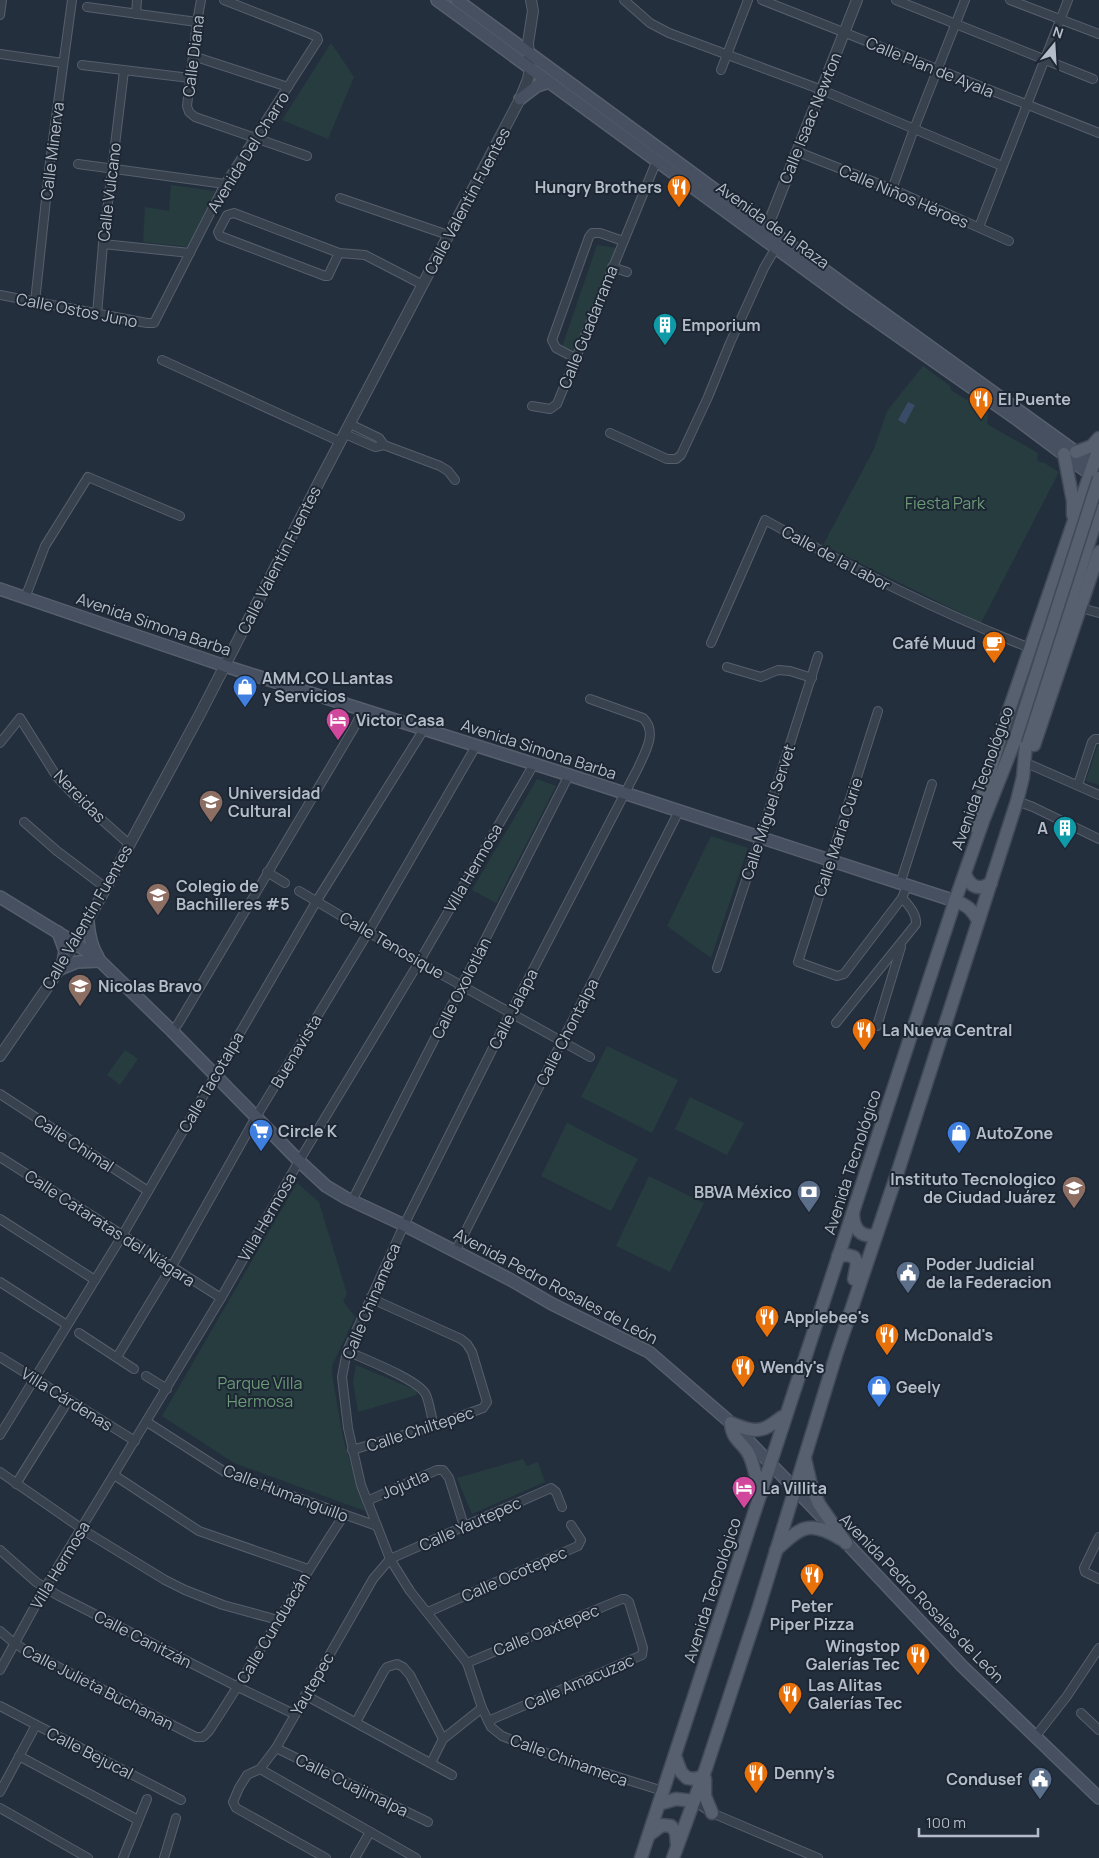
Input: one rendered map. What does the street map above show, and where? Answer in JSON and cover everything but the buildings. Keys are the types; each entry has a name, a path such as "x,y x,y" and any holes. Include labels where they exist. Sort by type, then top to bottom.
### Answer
{"main road":[{"name":"Avenida de la Raza","path":"437,0 658,160 764,231"},
{"name":"Avenida de la Raza","path":"457,0 529,52 779,243 1070,453 1097,466"},
{"path":"520,99 537,86 549,82"},
{"path":"1072,525 1074,501 1070,453 1092,446 1099,438"},
{"path":"978,921 972,909 955,901 958,874 1030,648 1072,525 1097,466"},
{"name":"Avenida Tecnológico","path":"673,1858 704,1772 776,1550 829,1375 1017,801 1023,777 1024,762 1021,742 1097,466"},
{"path":"1085,492 1099,489"},
{"name":"Avenida Tecnológico","path":"641,1858 955,901 983,821 1021,742 1099,510"},
{"path":"1024,762 1032,750 1099,552"},
{"name":"Avenida Simona Barba","path":"0,589 225,666 955,901"},
{"path":"965,874 970,883 977,888 985,887 991,883"},
{"name":"Avenida Pedro Rosales de León","path":"0,897 58,932 100,961 326,1186 352,1201 404,1225 511,1280 552,1304 649,1352 731,1423 962,1666 1099,1798"},
{"path":"58,932 65,951 62,966 77,962 100,961 93,950 88,922"},
{"path":"853,1210 853,1222 857,1230 865,1235 876,1235"},
{"path":"829,1375 831,1348 857,1269 854,1257 847,1254 838,1256"},
{"path":"761,1493 751,1458 732,1434 731,1423 752,1430 761,1430 777,1419 786,1416"},
{"path":"804,1458 811,1485 819,1504 846,1542"},
{"path":"776,1550 791,1536 808,1528 827,1531 846,1542"},
{"path":"675,1756 681,1772 687,1778 695,1779 704,1772"},
{"path":"704,1772 705,1796 712,1813"},
{"path":"663,1791 694,1801"},
{"path":"659,1804 676,1799 694,1801"},
{"path":"649,1834 662,1825 672,1826 676,1832 677,1845"}],"street":[{"path":"0,14 2,0"},
{"name":"Calle Minerva","path":"35,302 50,162 72,0"},
{"path":"136,14 137,0"},
{"name":"Calle Diana","path":"201,0 190,78 187,106 189,112 195,116 255,138"},
{"name":"Avenida Del Charro","path":"154,323 225,184 318,40 316,37 224,0"},
{"name":"Calle Valentín Fuentes","path":"0,1056 62,966 130,845 520,99 528,80 530,68 528,38 533,11 531,0"},
{"path":"624,0 658,28 822,90 1002,166"},
{"path":"721,70 748,0"},
{"name":"Calle Plan de Ayala","path":"762,0 1099,133"},
{"name":"Calle Isaac Newton","path":"764,231 798,152 857,0"},
{"path":"896,0 1093,79"},
{"path":"892,189 966,0"},
{"path":"1010,0 1099,34"},
{"path":"979,227 1068,0"},
{"path":"87,7 197,22"},
{"path":"0,54 63,63"},
{"path":"193,56 288,87"},
{"path":"82,65 190,78"},
{"name":"Calle Vulcano","path":"97,314 102,244 113,170 124,71"},
{"path":"255,138 307,156"},
{"name":"Calle Niños Héroes","path":"798,152 892,189 1009,241"},
{"name":"Calle Guadarrama","path":"532,406 546,409 555,406 658,160"},
{"path":"78,164 225,184"},
{"path":"340,198 448,236"},
{"path":"339,253 330,274 325,276 220,236 218,232 227,215 234,214 339,253 365,255 423,285"},
{"path":"575,358 556,348 552,340 589,237 592,233 600,233 624,241"},
{"path":"610,434 668,459 676,459 681,455 764,268 779,243"},
{"path":"102,244 190,253"},
{"path":"612,267 627,272"},
{"name":"Calle Ostos Juno","path":"0,295 154,323"},
{"path":"162,360 345,434 379,438 384,445 440,466 448,471 454,480"},
{"path":"25,598 46,546 88,477 180,516"},
{"name":"Calle de la Labor","path":"711,643 765,520 840,562 936,609 1030,648"},
{"path":"1081,608 1099,613"},
{"name":"Calle Miguel Servet","path":"716,968 818,656"},
{"path":"728,666 761,676 778,670 790,671 812,678"},
{"name":"Calle Jalapa","path":"404,1225 647,746 650,737 650,726 648,723 638,716 590,699"},
{"path":"172,1031 178,1024 363,710"},
{"name":"Calle Maria Curie","path":"878,711 798,962 837,976 844,974 902,898"},
{"name":"Nereidas","path":"0,743 20,718 57,777 73,794 130,845"},
{"name":"Calle Tacotalpa","path":"0,1435 122,1236 316,902 424,730"},
{"path":"1078,786 1092,742 1095,739 1099,739"},
{"name":"Buenavista","path":"117,1357 171,1268 256,1117 369,931 476,746"},
{"path":"1024,762 1099,795"},
{"name":"Villa Hermosa","path":"0,1670 45,1588 167,1389 299,1161 419,962 534,764"},
{"name":"Calle Oxolotlán","path":"352,1201 569,776"},
{"path":"836,1023 913,929 916,921 909,905 902,898 903,885 932,784"},
{"path":"1017,801 1099,839"},
{"name":"Calle Chontalpa","path":"456,1252 679,811"},
{"path":"24,822 57,852 106,888"},
{"path":"267,872 285,883"},
{"name":"Calle Tenosique","path":"299,892 369,931 419,962 590,1057"},
{"path":"876,1026 902,943"},
{"name":"Calle Chimal","path":"0,1094 148,1191"},
{"name":"Calle Cataratas del Niágara","path":"0,1157 171,1268 221,1298"},
{"path":"0,1219 95,1280"},
{"name":"Calle Chinameca","path":"404,1225 347,1351 342,1377 352,1450 361,1485 390,1558 410,1591 467,1663 482,1708 492,1729 502,1736 587,1768 663,1791"},
{"path":"0,1282 67,1325"},
{"name":"Calle Chiltepec","path":"352,1450 434,1426 482,1408 486,1405 487,1399 472,1352 467,1344 461,1339 370,1298"},
{"path":"79,1333 134,1369"},
{"path":"347,1351 416,1383 422,1388 426,1394 434,1426"},
{"name":"Villa Cárdenas","path":"0,1357 135,1441"},
{"path":"146,1376 167,1389"},
{"path":"16,1484 68,1401"},
{"name":"Calle Humanguillo","path":"147,1422 225,1472 344,1516 377,1526"},
{"name":"Jojutla","path":"367,1501 437,1470 444,1470 449,1478 464,1526"},
{"path":"0,1472 82,1529 144,1568 184,1590 278,1620"},
{"path":"114,1475 199,1531 308,1569"},
{"name":"Calle Yautepec","path":"390,1558 551,1488 556,1492 562,1507"},
{"name":"Calle Cunduacán","path":"199,1738 209,1731 238,1688 308,1569 344,1516"},
{"name":"Calle Ocotepec","path":"428,1612 578,1546 580,1540 571,1524"},
{"path":"1099,1537 1084,1567 1085,1572 1099,1579"},
{"name":"Calle Canitzán","path":"0,1550 45,1588 238,1688 294,1714"},
{"name":"Yautepec","path":"326,1858 236,1808 234,1804 239,1788 247,1775 260,1769 276,1748 373,1579 390,1558"},
{"name":"Calle Oaxtepec","path":"467,1663 625,1599"},
{"name":"Calle Amacuzac","path":"488,1721 642,1655 644,1648 630,1602 625,1599"},
{"name":"Calle Julieta Buchanan","path":"0,1631 14,1644 199,1738"},
{"path":"1035,1737 1067,1696 1099,1648"},
{"path":"356,1722 384,1671 387,1667 397,1664 403,1667 410,1675 442,1740"},
{"path":"305,1695 452,1775"},
{"name":"Calle Bejucal","path":"0,1706 181,1800"},
{"path":"431,1763 442,1740 482,1708"},
{"path":"1081,1713 1099,1730"},
{"path":"0,1792 36,1725"},
{"name":"Calle Cuajimalpa","path":"276,1748 428,1822"},
{"path":"19,1756 138,1820"},
{"path":"260,1769 416,1858"},
{"path":"123,1858 147,1799"},
{"path":"694,1801 712,1813 818,1858"},
{"path":"0,1808 88,1858"},
{"path":"164,1858 176,1818"},
{"path":"355,1858 370,1832"}],"green space":[{"path":"331,43 354,77 328,139 282,120"},
{"path":"171,185 215,191 188,247 143,242 145,207 169,211"},
{"path":"597,245 617,248 574,354 562,347"},
{"name":"Fiesta Park","path":"923,366 950,386 951,390 967,400 968,398 988,412 987,424 1038,453 1037,460 1059,472 981,623 823,545 874,449 887,411"},
{"path":"1099,744 1099,785 1086,781"},
{"path":"537,779 556,786 496,903 472,890"},
{"path":"711,836 748,848 711,958 667,926"},
{"path":"607,1046 678,1080 652,1133 581,1097"},
{"path":"125,1050 138,1059 120,1085 107,1075"},
{"path":"690,1097 744,1123 727,1155 675,1129"},
{"path":"567,1123 638,1159 611,1211 541,1176"},
{"path":"649,1176 704,1203 670,1272 616,1246"},
{"name":"Parque Villa Hermosa","path":"297,1183 319,1202 347,1294 343,1301 355,1317 332,1366 343,1438 365,1511 234,1463 162,1416"},
{"path":"356,1365 416,1390 417,1395 358,1412 353,1382"},
{"path":"523,1459 527,1466 538,1462 545,1482 472,1514 457,1478"}],"water":[{"path":"908,402 915,405 905,424 898,420"}],"place":[{"name":"Hungry Brothers","path":"679,208"},
{"name":"Emporium","path":"665,346"},
{"name":"El Puente","path":"981,420"},
{"name":"Café Muud","path":"994,664"},
{"name":"AMM.CO LLantas y Servicios","path":"245,708"},
{"name":"Victor Casa","path":"338,741"},
{"name":"Universidad Cultural","path":"211,823"},
{"name":"A","path":"1065,849"},
{"name":"Colegio de Bachilleres #5","path":"158,916"},
{"name":"Nicolas Bravo","path":"80,1007"},
{"name":"La Nueva Central","path":"864,1051"},
{"name":"Circle K","path":"261,1152"},
{"name":"AutoZone","path":"959,1154"},
{"name":"Instituto Tecnologico de Ciudad Juárez","path":"1074,1209"},
{"name":"BBVA México","path":"809,1213"},
{"name":"Poder Judicial de la Federacion","path":"908,1294"},
{"name":"Applebee's","path":"767,1338"},
{"name":"McDonald's","path":"887,1356"},
{"name":"Wendy's","path":"743,1388"},
{"name":"Geely","path":"879,1408"},
{"name":"La Villita","path":"744,1509"},
{"name":"Peter Piper Pizza","path":"812,1596"},
{"name":"Wingstop Galerías Tec","path":"918,1676"},
{"name":"Las Alitas Galerías Tec","path":"790,1715"},
{"name":"Denny's","path":"756,1794"},
{"name":"Condusef","path":"1040,1800"}]}
